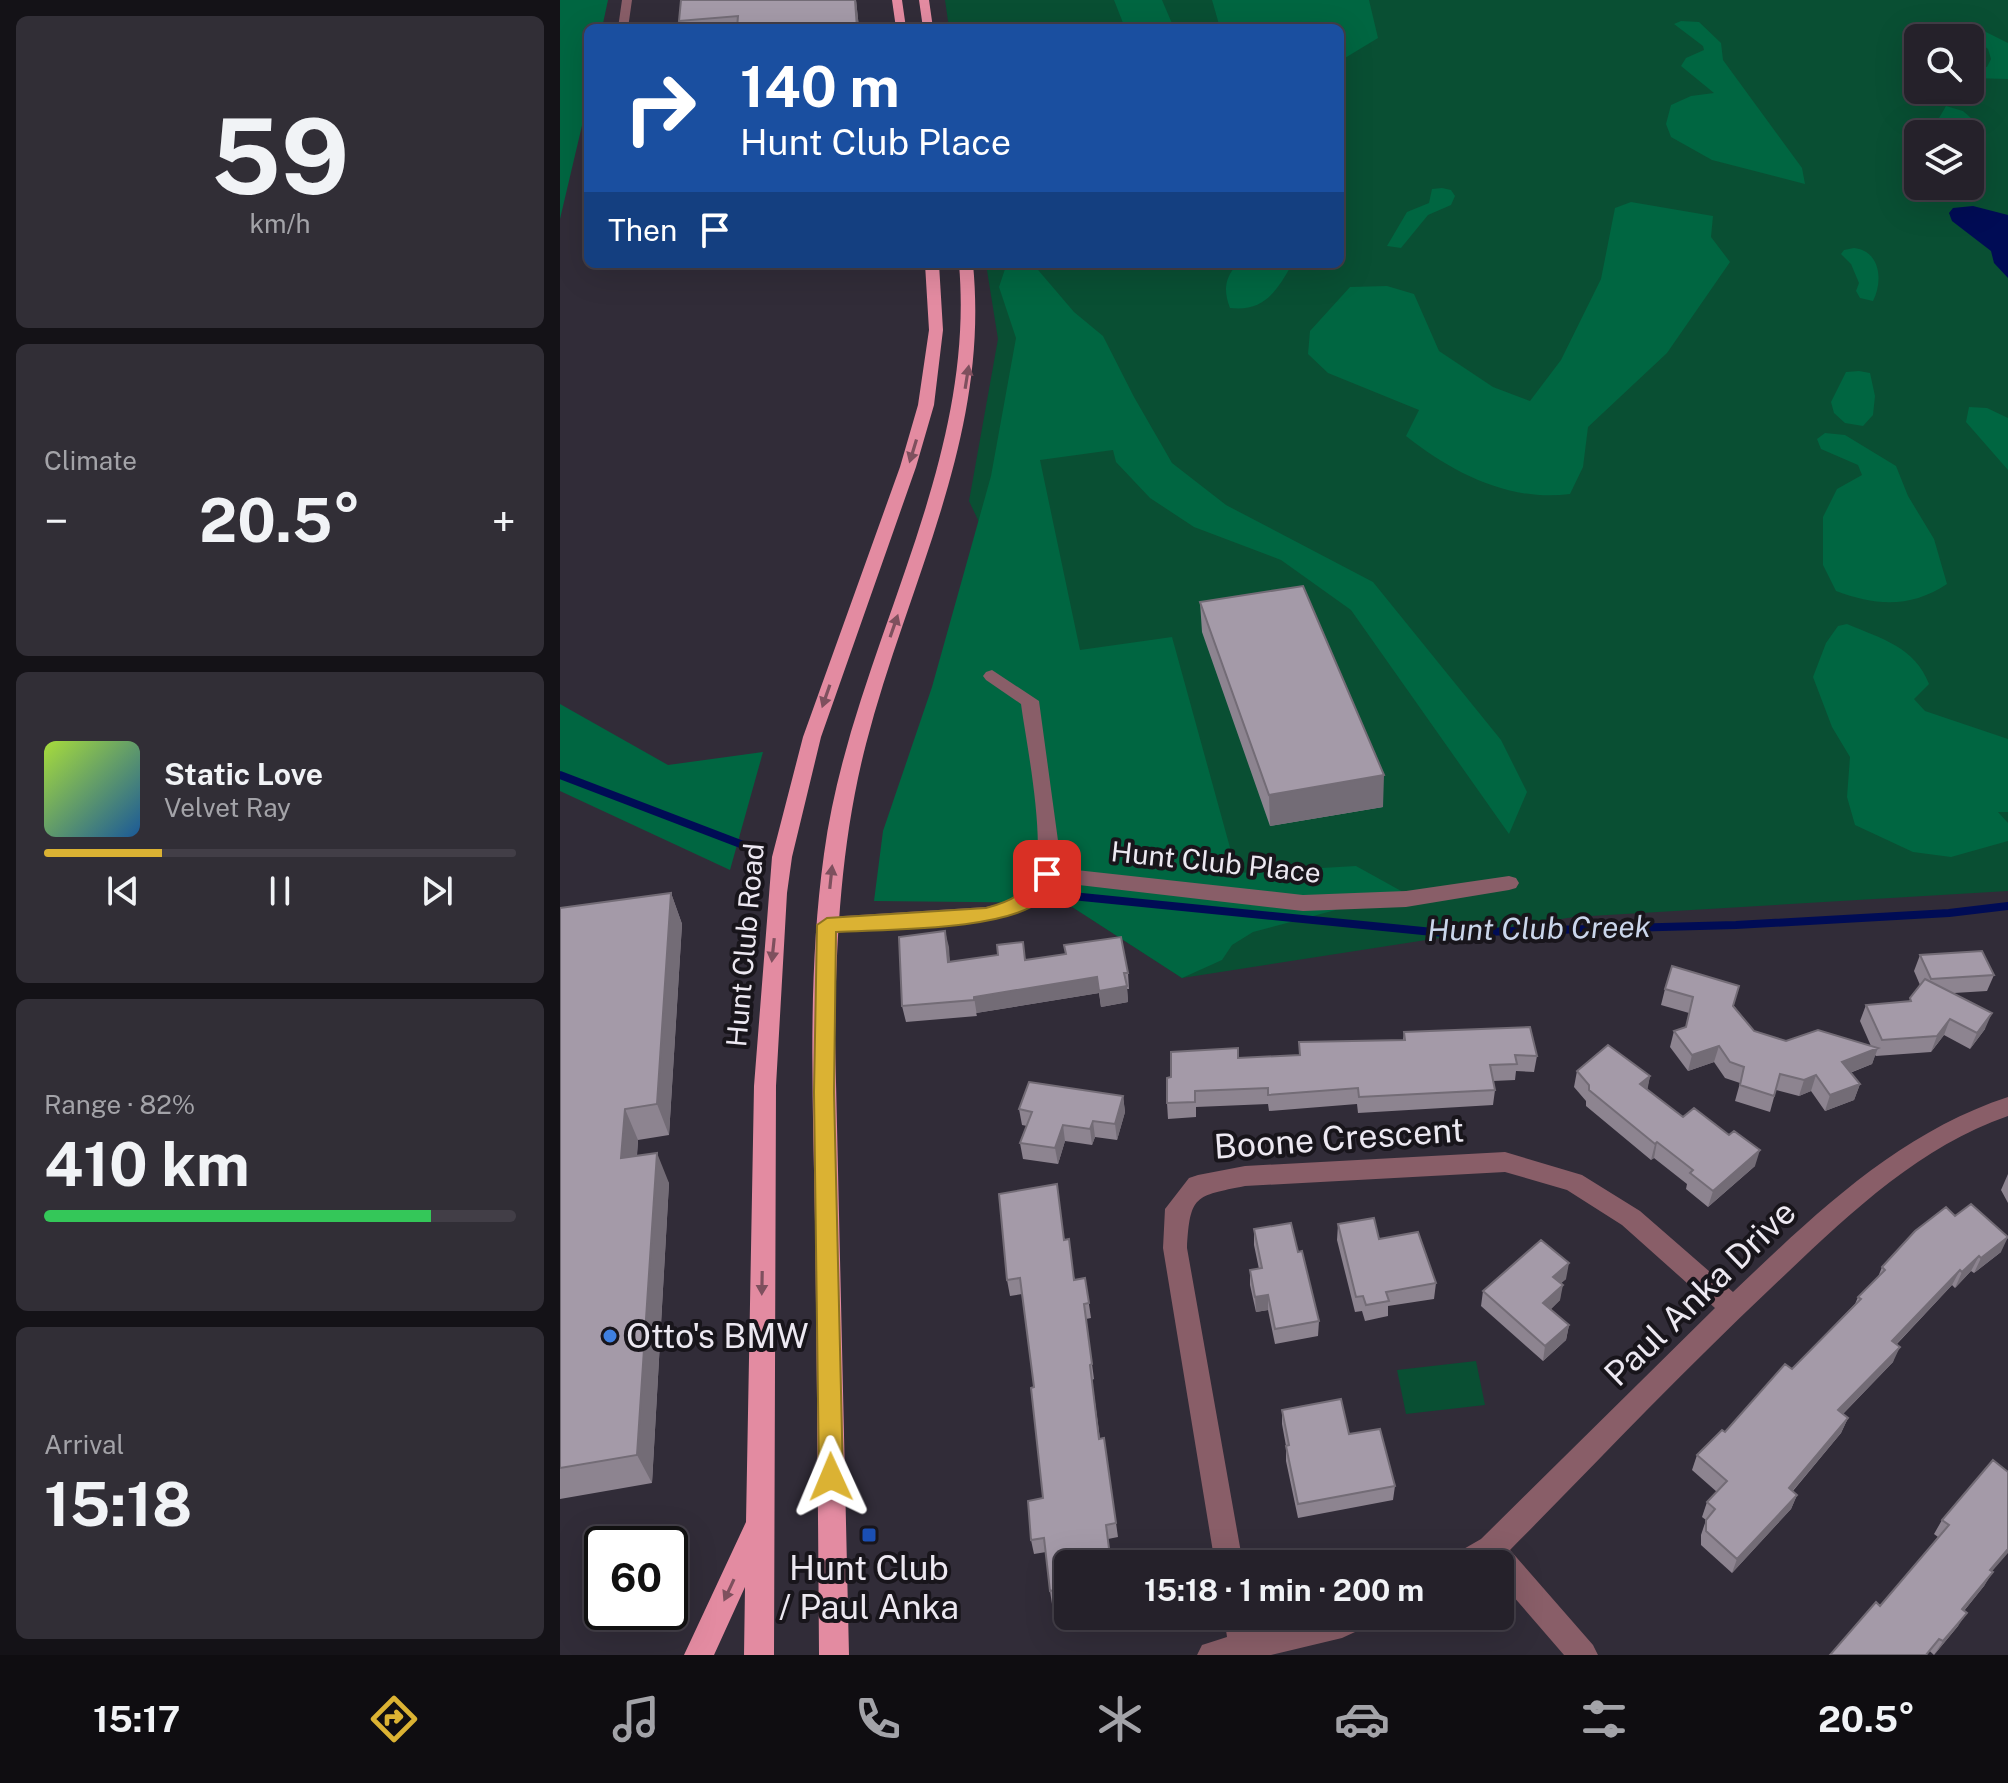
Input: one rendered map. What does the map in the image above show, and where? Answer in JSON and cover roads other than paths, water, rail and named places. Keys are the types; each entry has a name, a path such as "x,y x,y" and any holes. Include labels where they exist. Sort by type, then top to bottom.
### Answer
{"main road":[{"path":"897,0 900,24"},
{"path":"924,0 927,24"},
{"name":"Hunt Club Road","path":"759,1655 765,1086 771,968 782,857 812,737 899,493 926,405 936,330 932,268"},
{"path":"834,1655 824,1092 827,925 834,851 859,732 957,434 970,347 966,268"},
{"path":"699,1655 759,1525"}],"street":[{"path":"624,24 627,0"},
{"path":"827,925 986,915 1013,908 1035,895 1047,874 1049,848 1030,701 992,676"},
{"name":"Hunt Club Place","path":"1047,874 1303,903 1379,900 1509,883"},
{"name":"Paul Anka Drive","path":"1491,1549 1733,1308 1871,1182 1973,1116 2008,1106"},
{"name":"Boone Crescent","path":"1227,1550 1175,1248 1177,1209 1198,1185 1245,1176 1505,1162 1574,1182 1620,1210 1733,1308"},
{"path":"1491,1549 1583,1655"},
{"path":"1240,1630 1243,1648"},
{"path":"1212,1655 1314,1630"}],"waterway":[{"name":"Hunt Club Creek","path":"560,775 751,848"},
{"name":"Hunt Club Creek","path":"1072,896 1443,933 1736,925 1949,913 2008,906"}],"place":[{"name":"Otto's BMW","path":"610,1336"},
{"name":"Hunt Club / Paul Anka","path":"869,1535"}]}
